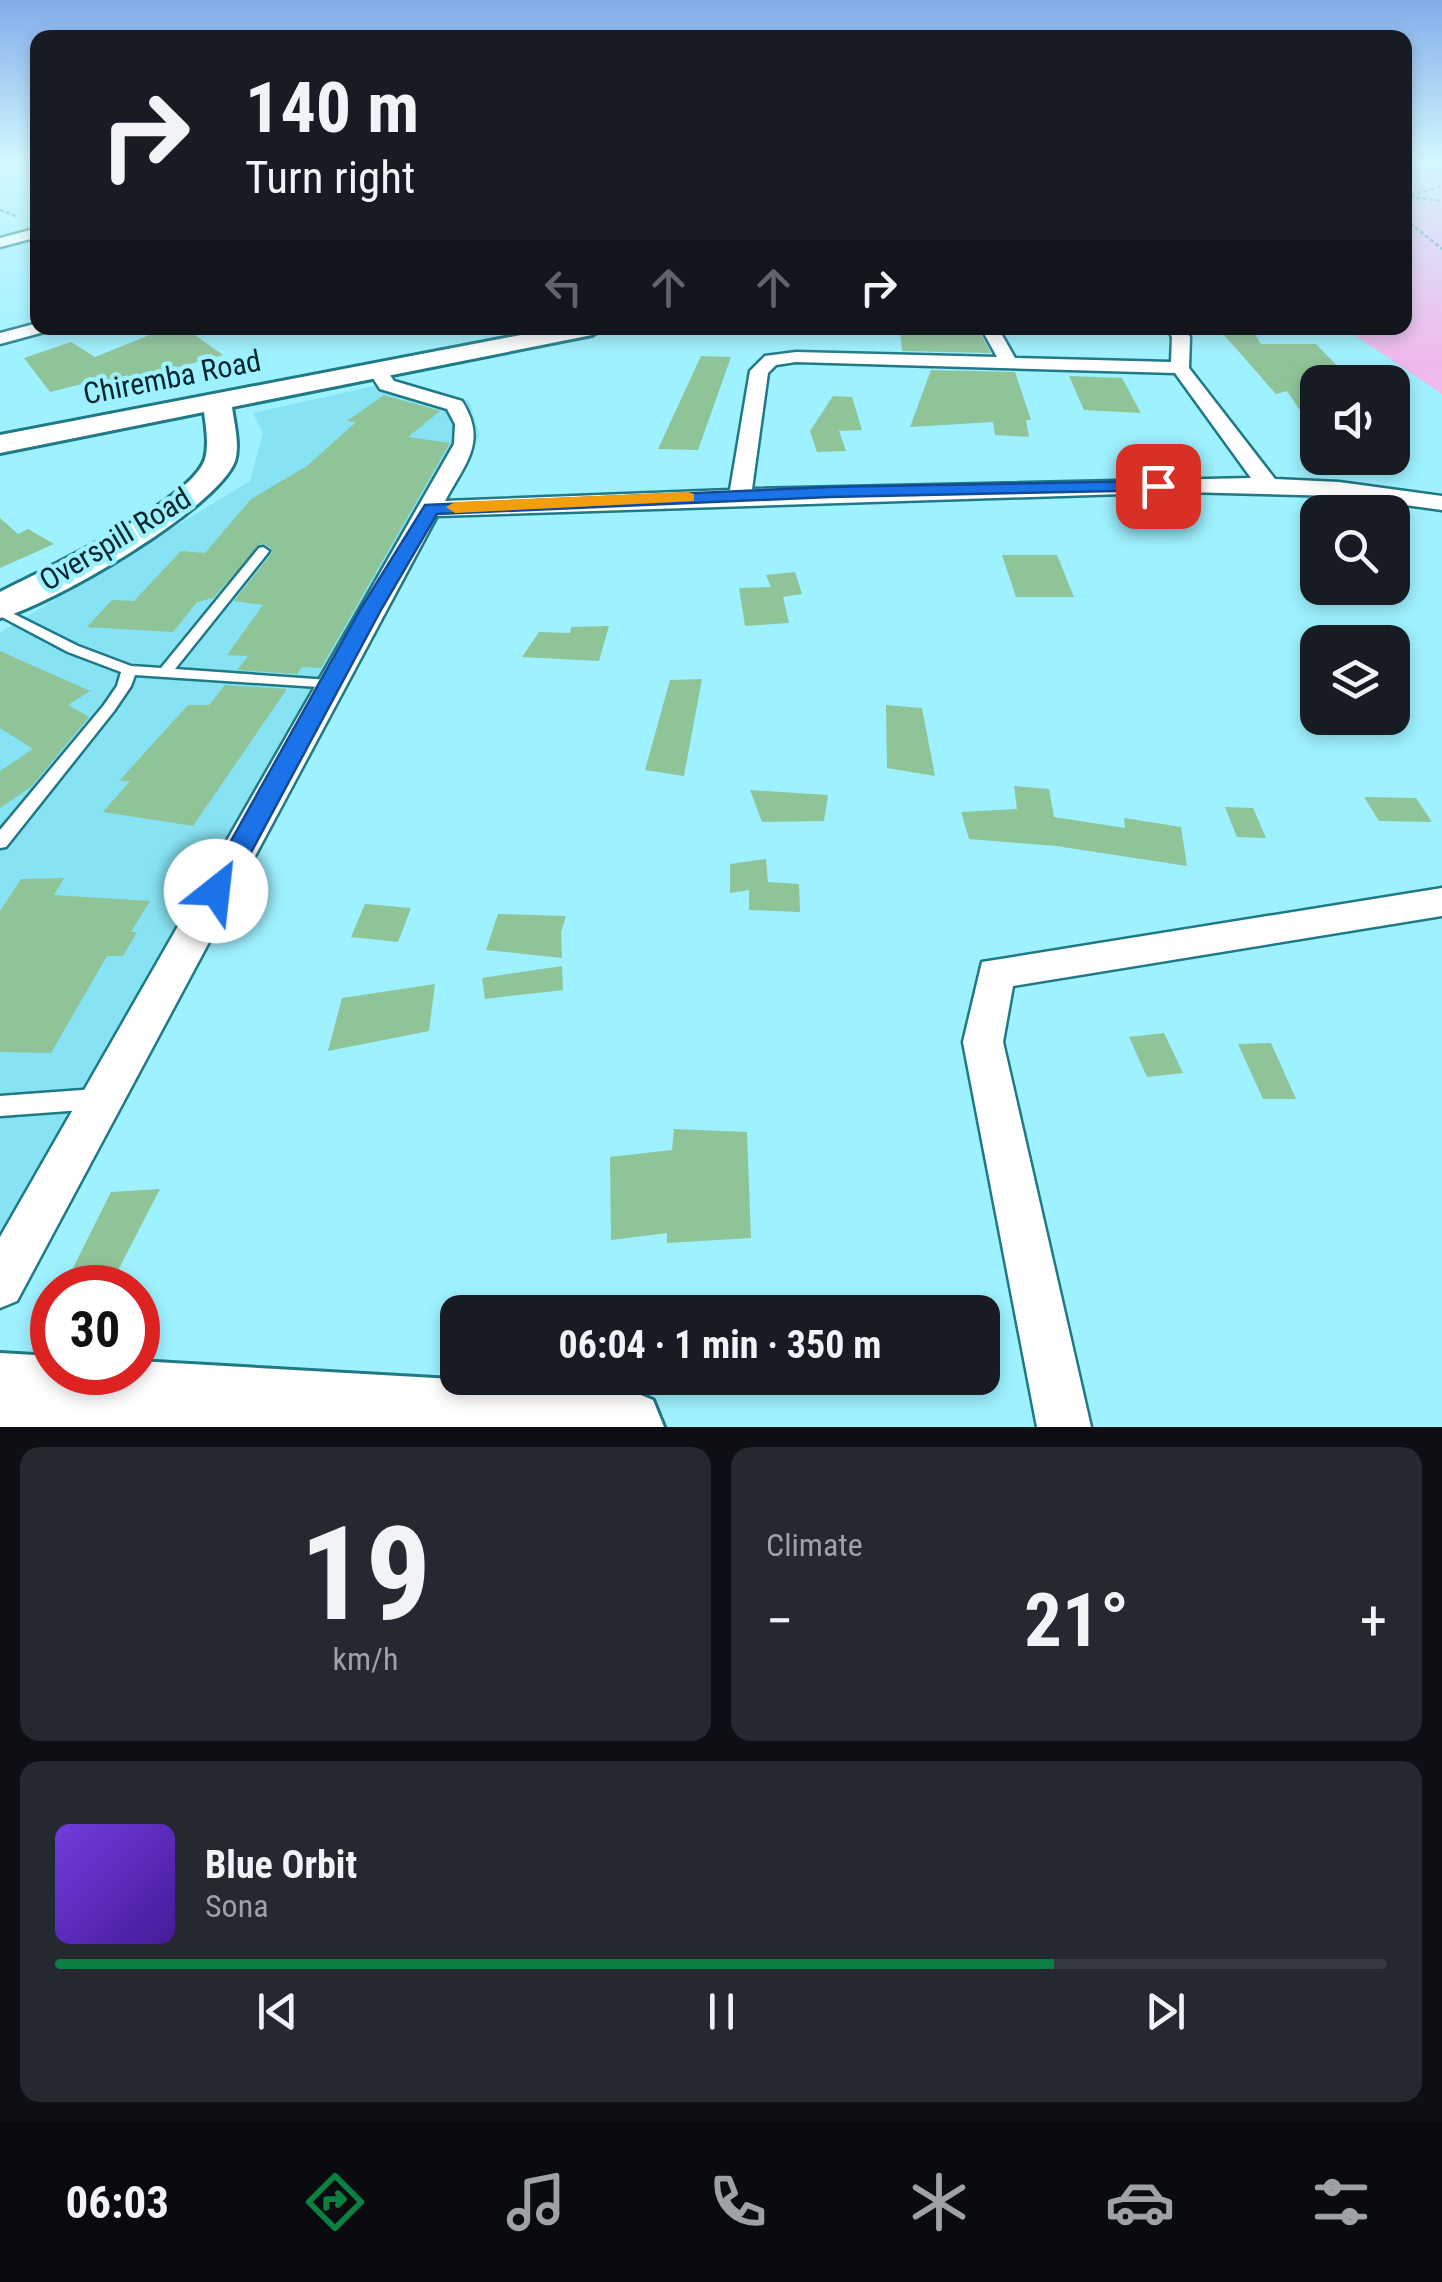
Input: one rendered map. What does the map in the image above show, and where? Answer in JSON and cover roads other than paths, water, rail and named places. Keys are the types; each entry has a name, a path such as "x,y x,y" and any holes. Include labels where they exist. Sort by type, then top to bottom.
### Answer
{"street":[{"path":"0,243 30,234"},
{"path":"0,339 30,330"},
{"name":"Chiremba Road","path":"0,444 558,335"},
{"path":"994,335 1009,363"},
{"path":"1180,335 1180,368 1267,484"},
{"path":"740,496 759,372 764,363 796,357 1180,368"},
{"path":"0,1284 465,444 461,412 448,400 387,385 378,372"},
{"name":"Overspill Road","path":"0,609 178,508 210,478 220,460 218,400"},
{"path":"431,509 740,496 1267,484 1378,492 1442,503"},
{"path":"1064,1427 983,1042 996,973 1442,902"},
{"path":"0,1390 626,1427"}],"lane":[{"path":"166,670 263,551"},
{"path":"0,609 73,649 129,670 329,685"},
{"path":"0,842 108,708 124,686 129,670"},
{"path":"0,1106 104,1098"}]}
